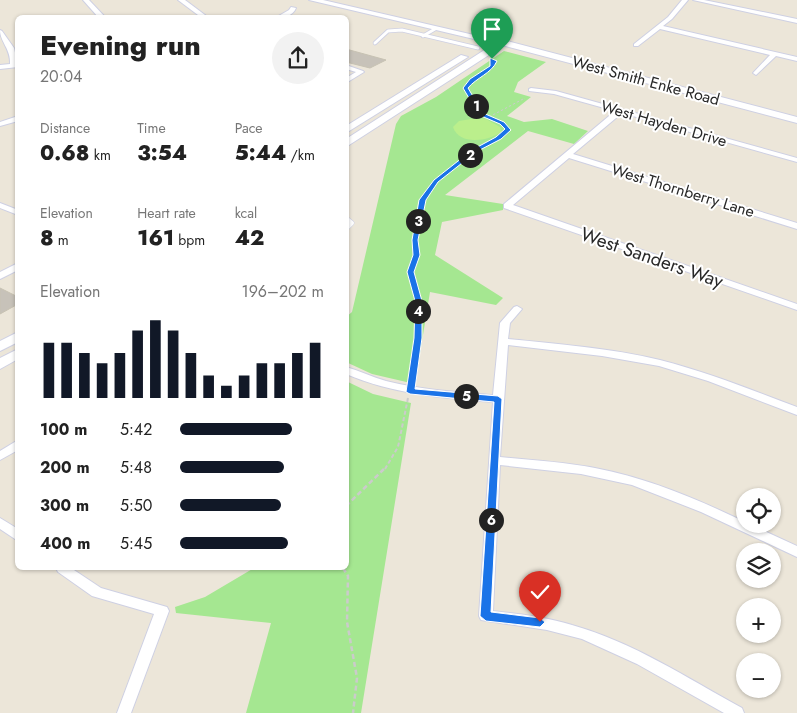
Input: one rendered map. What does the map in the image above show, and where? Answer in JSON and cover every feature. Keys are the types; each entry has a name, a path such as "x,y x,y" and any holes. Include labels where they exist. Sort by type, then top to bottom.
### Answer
{"street":[{"path":"86,0 100,15"},
{"path":"181,0 202,15"},
{"name":"West Smith Enke Road","path":"313,0 474,38 496,40"},
{"name":"West Smith Enke Road","path":"338,0 480,34 496,40 797,120"},
{"path":"636,45 670,18 685,0"},
{"path":"696,0 797,21"},
{"path":"284,15 292,11 293,8"},
{"path":"658,27 797,59"},
{"path":"0,32 11,46 15,66 0,67"},
{"path":"349,128 478,48 496,40"},
{"path":"349,142 489,51 496,40"},
{"path":"756,72 775,53"},
{"path":"349,68 361,72 349,79"},
{"name":"West Hayden Drive","path":"531,90 554,92 797,160"},
{"path":"568,155 620,111"},
{"path":"0,124 15,119"},
{"name":"West Sanders Way","path":"568,155 508,206 797,307"},
{"name":"West Thornberry Lane","path":"568,155 797,226"},
{"path":"0,205 15,212"},
{"path":"0,276 15,268"},
{"path":"517,309 505,322 498,399 486,616 540,622 585,634 637,658 737,713"},
{"path":"0,347 15,338"},
{"path":"504,342 583,350 659,363 724,383 797,411"},
{"path":"0,364 15,355"},
{"path":"349,371 371,382 410,392 498,399"},
{"path":"0,456 15,446"},
{"path":"495,460 574,468 610,475 658,490 797,552"},
{"path":"0,523 15,534"},
{"path":"65,570 97,592 162,611 124,713"}],"lane":[{"path":"421,37 435,29"},
{"path":"375,43 384,34 394,30 478,48"}],"path":[{"path":"349,503 365,489 387,464 398,447 403,411 410,392 418,338 418,301 411,272 416,255 415,240 422,200 436,181 474,151 508,130 506,126 481,114 466,88 472,80 492,66 494,61 492,59"},
{"path":"488,118 525,98"},
{"path":"344,570 348,576 347,622 357,678 353,713"}],"green space":[{"path":"504,51 546,62 518,82 514,92 531,97 507,116 524,122 552,119 588,131 574,144 528,131 445,195 503,204 503,210 442,222 435,255 503,298 496,305 430,292 415,384 372,374 349,363 349,314 352,312 396,124 401,116 436,97"},
{"path":"477,118 486,119 500,127 501,132 489,138 475,140 461,137 456,133 453,127 459,121"},
{"path":"349,382 373,394 411,403 361,713 246,713 271,623 176,613 175,607 205,597 251,570 349,570"}],"building":[{"path":"349,50 386,60 370,68 349,63"},
{"path":"0,288 15,296 15,306 0,314"}],"route":[{"path":"492,59 494,61 492,66 472,80 466,88 481,114 502,123 508,130 492,142 474,151 436,181 422,200 422,212 418,221 415,240 416,255 411,272 411,281 418,301 418,338 410,392 498,399 486,616 540,622"}]}
